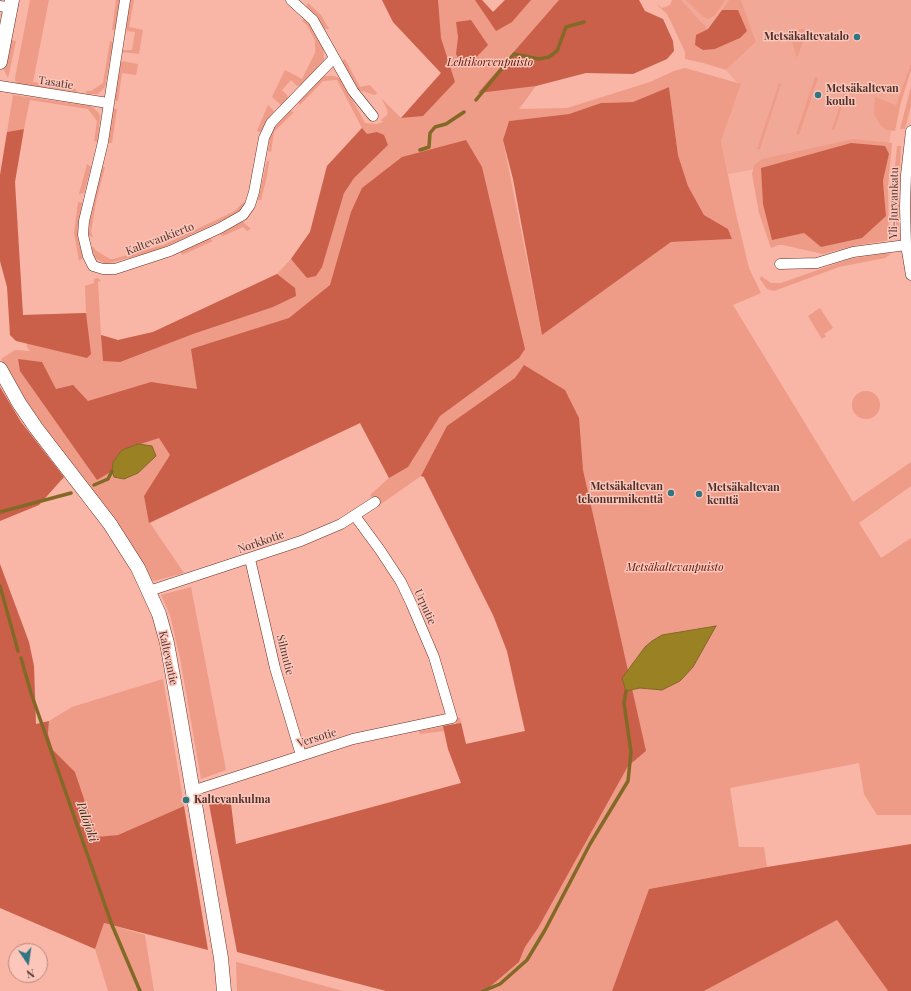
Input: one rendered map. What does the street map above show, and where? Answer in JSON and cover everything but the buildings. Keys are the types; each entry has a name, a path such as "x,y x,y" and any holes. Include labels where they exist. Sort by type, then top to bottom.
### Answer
{"street":[{"name":"Kaltevankierto","path":"125,0 103,142 84,221 83,235 88,256 93,266 103,269 115,269 170,251 220,228 243,215 250,204 254,192 264,138 271,123 334,58"},
{"path":"291,0 313,20 353,91 373,116"},
{"path":"0,62 7,4"},
{"name":"Tasatie","path":"0,86 108,103"},
{"name":"Yli-Jurvankatu","path":"911,131 906,175 906,245 911,275"},
{"path":"780,264 817,263 853,252 906,245"},
{"name":"Kaltevantie","path":"0,369 19,403 36,428 110,524 138,568 159,614 167,643 221,958 224,991"},
{"name":"Norkkotie","path":"149,591 250,559 300,541 355,516 375,502"},
{"name":"Urputie","path":"355,516 401,582 434,657 452,718"},
{"name":"Silmutie","path":"250,559 275,668 301,755"},
{"name":"Versotie","path":"192,791 353,739 452,718"}],"shaded area":[{"path":"382,0 438,0 441,38 455,82 423,116 401,118 441,73 393,22"},
{"path":"475,0 482,0 493,12 505,0 531,0 512,22 496,31"},
{"path":"559,0 639,0 645,11 663,19 673,41 674,51 667,59 633,74 586,73 536,86 478,93"},
{"path":"681,0 729,0 708,29"},
{"name":"Metsäkaltevan koulu","path":"741,0 911,0 911,63 896,105 889,143 885,146 728,174 721,141 740,86 726,70 756,42"},
{"path":"722,10 738,10 747,31 740,38 715,49 703,50 695,45 696,35 708,29"},
{"path":"471,20 488,45 469,65 462,66 456,54 458,37 456,22"},
{"path":"669,87 678,155 688,186 704,215 728,229 732,239 671,242 542,335 513,179 503,140 509,121 569,114 601,103 633,102"},
{"path":"362,128 367,134 377,132 384,135 388,145 354,178 344,193 322,267 316,276 307,278 291,259 310,232 327,166"},
{"path":"24,129 15,182 23,315 86,313 91,354 87,358 16,341 10,335 7,287 0,261 0,175 7,132"},
{"path":"466,140 482,167 525,349 519,358 440,416 408,467 389,478 360,423 149,523 144,496 170,455 159,438 122,450 113,462 112,471 97,480 20,371 18,359 42,362 56,389 73,385 88,401 151,382 197,389 191,349 289,318 330,285 351,212 362,188 402,157"},
{"path":"851,143 885,146 889,154 883,181 886,216 862,238 821,247 804,233 772,240 763,204 761,168"},
{"path":"277,274 295,288 296,296 273,307 193,334 120,362 103,361 101,335 118,340 153,332"},
{"path":"524,365 565,390 579,418 583,470 646,751 628,766 538,928 525,947 519,962 485,991 386,991 237,952 209,804 230,796 236,844 461,783 448,749 443,726 461,723 466,744 525,731 507,651 493,615 424,477 421,476 447,426 515,378"},
{"path":"0,387 21,422 64,477 39,505 0,521"},
{"path":"138,444 152,446 156,456 138,473 124,479 114,477 112,471 113,462 122,450"},
{"path":"0,564 29,642 34,666 36,724 49,721 48,734 53,750 75,772 97,837 118,835 184,806 208,950 104,923 95,949 0,908"},
{"path":"716,626 693,667 680,681 662,690 640,688 626,691 622,678 645,647 652,641 662,635"},
{"path":"911,844 911,991 888,991 837,920 704,991 612,991 649,889 767,867"}],"green space":[{"path":"30,0 49,0 33,82 76,89 76,92 16,84 15,78"},
{"path":"116,0 120,0 116,30 112,30"},
{"path":"130,0 134,0 129,27 143,30 139,54 122,52 124,50 132,50 135,32 127,31 126,28"},
{"name":"Metsäkaltevanpuisto","path":"382,0 482,0 493,12 505,0 630,0 536,86 519,109 567,108 650,82 674,71 685,68 741,84 721,141 749,268 761,293 733,305 853,502 911,462 911,486 859,523 881,558 911,538 911,815 877,815 864,794 859,763 730,788 739,847 764,847 767,867 649,889 612,991 485,991 519,962 525,947 583,847 236,844 461,783 448,749 444,731 420,734 419,731 456,724 457,718 460,718 466,744 525,731 507,651 493,614 424,477 421,476 378,506 370,495 389,478 360,423 150,523 184,573 154,581 150,579 56,446 10,377 1,359 15,350 30,351 27,347 23,315 86,313 85,286 94,283 94,279 98,278 101,281 98,282 101,335 118,340 153,332 277,274 291,259 310,232 327,166 362,128 337,80 323,81 300,105 298,102 320,79 325,76 334,76 341,79 365,123 377,124 383,122 381,120 387,115 388,112 382,99 401,118 441,73 393,22","holes":["669,87 678,155 688,186 704,215 728,229 732,239 671,242 542,335 503,140 509,121 569,114 601,103 633,102"]},
{"path":"672,0 681,0 708,29 715,49 740,38 738,10 722,10 729,0 741,0 756,42 726,70 685,59 685,52 667,14 655,3 662,8 670,5"},
{"path":"686,0 725,0 714,16 708,19 702,16"},
{"path":"308,3 321,15 329,29 324,29 315,15 306,7"},
{"path":"305,18 312,26 323,47 324,60 301,85 297,86 291,80 282,90 288,98 281,105 272,97 285,70 302,79 315,53 315,41 307,25 302,21"},
{"path":"807,29 797,58 789,30"},
{"path":"10,40 16,41 8,78 4,70"},
{"path":"110,41 113,42 105,87 98,94 86,94 86,91 91,91 103,83"},
{"path":"345,59 360,87 370,85 377,93 375,95 359,90 356,87 342,61"},
{"path":"121,61 138,64 136,75 122,73 118,101 114,101"},
{"path":"911,63 911,70 901,102 895,131 887,130 881,126 874,114 875,97 896,105"},
{"path":"815,77 818,78 799,135 796,134"},
{"path":"779,83 781,84 760,149 757,149"},
{"path":"846,87 848,88 834,130 832,129"},
{"path":"911,87 911,105 905,129 900,129"},
{"path":"13,95 91,106 100,116 98,142 94,141 97,121 88,109 30,100 24,129 7,132"},
{"path":"268,105 274,111 261,132 257,131"},
{"path":"113,109 117,109 112,143 108,143"},
{"path":"290,111 294,112 274,132 271,152 268,151 273,129"},
{"path":"854,139 892,143 888,187 889,240 854,246 823,254 783,245 778,245 771,248 759,213 752,174 754,165 762,159","holes":["889,154 883,181 886,216 821,247 804,233"]},
{"path":"897,146 901,146 899,226 894,237 894,177"},
{"path":"267,161 269,161 267,176 261,200 258,200"},
{"path":"87,164 91,167 84,193 79,194"},
{"path":"105,167 96,202 91,232 93,237 89,236 90,214 101,168"},
{"path":"78,202 82,203 79,234 83,258 79,261 74,233"},
{"path":"243,203 245,204 236,214 158,250 106,264 95,258 91,248 94,247 95,250 110,259 113,259 163,245 233,212"},
{"path":"242,221 251,229 247,231 243,227 223,236 220,234"},
{"path":"209,238 213,241 182,255 181,250"},
{"path":"886,253 891,254 885,258 839,267 774,291 767,289 760,279 761,276 771,283 781,283 849,259"},
{"path":"820,308 833,328 824,334 826,336 822,339 808,316"},
{"path":"866,391 876,395 880,405 876,415 866,419 856,415 852,405 856,395"},
{"path":"191,587 226,770 201,779 180,658 170,615 161,595"},
{"path":"163,679 184,806 118,835 98,838 75,772 53,750 48,734 49,721 72,707"},
{"path":"837,920 888,991 704,991"},
{"path":"104,923 145,935 154,991 108,991 95,949"},
{"path":"237,962 343,991 237,991"}],"waterway":[{"path":"476,100 514,54 539,59 549,57 557,51 566,27 584,22"},
{"path":"420,150 429,147 430,133 435,127 446,124 464,112"},
{"path":"94,485 108,479 112,471"},
{"path":"0,512 71,493"},
{"name":"Palojoki","path":"0,586 18,651"},
{"name":"Palojoki","path":"21,658 31,693 112,925 140,991"},
{"path":"483,991 500,984 527,960 545,930 590,844 628,781 631,752 624,703 626,691"}],"place":[{"name":"Metsäkaltevatalo","path":"857,37"},
{"name":"Metsäkaltevan koulu","path":"818,95"},
{"name":"Metsäkaltevan tekonurmikenttä","path":"671,493"},
{"name":"Metsäkaltevan kenttä","path":"699,494"},
{"name":"Kaltevankulma","path":"186,800"}],"park label":[{"name":"Lehtikorvenpuisto","path":"490,63"}]}
